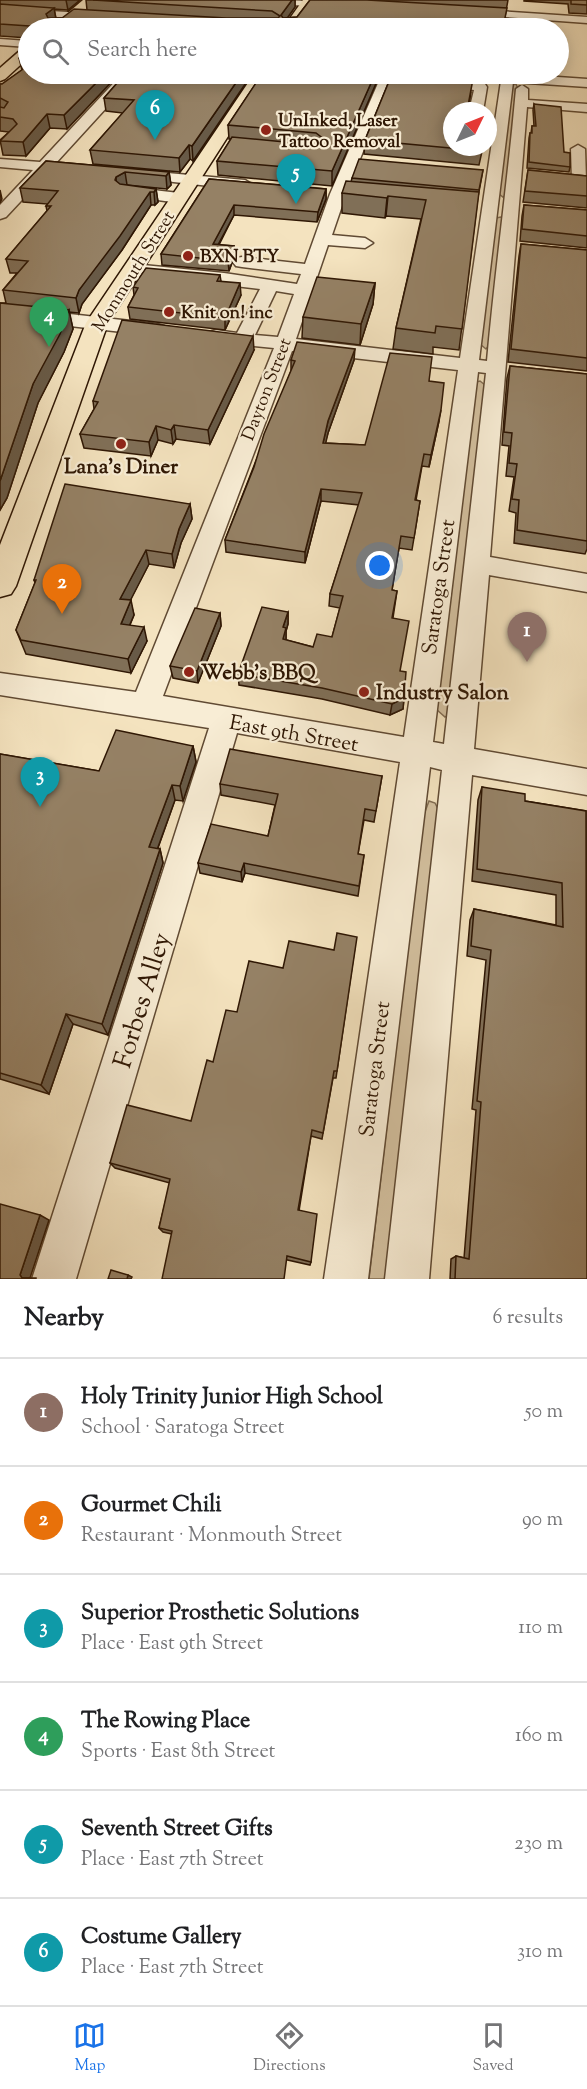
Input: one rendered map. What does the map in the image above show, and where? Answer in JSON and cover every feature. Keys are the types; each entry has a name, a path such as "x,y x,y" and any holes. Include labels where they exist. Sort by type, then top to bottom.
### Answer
{"main road":[{"path":"69,18 91,0"},
{"path":"302,18 308,1"},
{"path":"0,76 18,60"},
{"name":"Monmouth Street","path":"0,586 97,323 185,188 222,145 256,84"}],"street":[{"path":"263,0 345,5"},
{"path":"515,18 517,0"},
{"path":"530,16 532,0"},
{"path":"0,11 41,18"},
{"path":"453,12 480,18"},
{"path":"492,18 515,15 558,18"},
{"path":"569,19 587,20"},
{"path":"0,42 18,43"},
{"path":"506,94 587,83"},
{"path":"0,214 121,84"},
{"name":"Dayton Street","path":"145,705 285,344 322,238 384,84"},
{"name":"Saratoga Street","path":"346,1279 468,366 502,208 506,94 481,87 441,84"},
{"path":"480,84 506,94 587,108"},
{"path":"578,149 578,180"},
{"path":"0,163 89,171"},
{"path":"122,173 185,188"},
{"path":"115,191 259,186"},
{"name":"Saratoga Street","path":"406,1279 477,564 507,370 511,248 502,208"},
{"path":"322,238 365,243"},
{"path":"242,262 307,280"},
{"path":"133,269 224,278 270,286 307,280"},
{"path":"243,339 270,286"},
{"path":"0,312 172,332"},
{"path":"196,334 507,370"},
{"path":"477,564 587,583"},
{"name":"East 9th Street","path":"0,684 145,705 226,721 587,782"},
{"name":"Forbes Alley","path":"54,1279 226,721"}],"shaded area":[{"path":"516,84 518,89 505,196 503,197 499,194 512,85"},
{"path":"496,218 503,218 491,343 486,349 480,344"},
{"path":"480,381 485,385 448,715 445,717 436,709 476,382"},
{"path":"429,801 435,803 438,809 389,1279 369,1279 423,817"}],"building":[{"path":"93,0 292,0 281,15 283,18 278,18 280,16 272,11"},
{"path":"310,0 367,0 507,8 505,18 283,18 297,17"},
{"path":"571,0 587,0 587,5 571,4"},
{"path":"0,4 54,8 46,14 48,18 18,18 18,25 0,24"},
{"path":"74,9 226,18 62,18"},
{"path":"18,73 18,84 95,84 64,115 47,114 23,142 0,141 17,124 13,119 0,117 0,107 4,108 8,102 0,98 0,84"},
{"path":"116,84 235,84 192,146 189,145 179,158 90,150 134,100 104,98"},
{"path":"255,84 371,84 332,171 217,161 232,137 316,145 325,140 316,133 228,125"},
{"path":"388,84 472,84 469,102 443,102 443,147 365,140"},
{"path":"534,104 561,107 564,152 570,153 570,167 529,162 530,133 532,133 532,126 536,126"},
{"path":"359,159 483,170 479,190 352,178"},
{"path":"46,161 169,172 166,176 125,172 116,177 115,180 120,184 156,189 150,192 79,290 76,298 3,290 28,261 6,259 51,206 46,206 58,191 20,188"},
{"path":"528,170 587,176 587,196 525,191"},
{"path":"209,179 326,189 318,212 234,205 213,244 234,246 228,261 161,254"},
{"path":"346,181 479,192 462,329 436,326 435,333 396,328 426,200 342,193"},
{"path":"524,205 587,210 587,236 522,229"},
{"path":"521,244 587,250 587,358 511,349"},
{"path":"146,268 220,275 217,281 240,283 225,318 128,307 138,288 133,287"},
{"path":"317,277 375,283 361,324 303,317"},
{"path":"0,303 69,310 60,334 33,384 0,481"},
{"path":"122,320 253,336 208,430 174,425 171,430 156,426 149,442 80,434 98,402 93,401"},
{"path":"297,342 355,349 328,421 323,443 365,445 390,353 432,357 429,381 444,383 441,410 431,455 424,454 415,500 420,501 414,538 401,536 392,590 397,591 392,618 409,621 400,671 406,672 404,698 392,704 322,688 238,674 262,607 288,612 283,627 286,628 283,639 313,647 317,634 332,637 343,596 330,594 362,493 321,489 305,552 225,540 254,467 264,434 295,361 291,360"},
{"path":"510,366 587,374 587,541 517,530 519,500 512,499 517,464 509,463 512,433 504,432"},
{"path":"65,484 190,504 179,529 172,554 146,550 120,599 131,600 121,624 144,627 128,659 21,640 16,630 36,580 34,580"},
{"path":"195,608 220,613 197,671 170,666"},
{"path":"116,730 193,746 180,786 172,785 149,847 160,849 102,1024 66,1014 41,1085 0,1073 0,754 99,771"},
{"path":"230,749 382,776 376,811 365,809 358,854 364,855 359,886 244,863 241,872 198,863 211,824 268,836 278,794 220,784"},
{"path":"482,787 525,794 525,801 586,811 587,1279 455,1279 456,1256 469,1259 481,1102 477,1101 491,950 471,946 474,909 563,927 562,883 477,869"},
{"path":"337,933 357,937 337,1071 334,1071 323,1133 312,1130 298,1210 317,1214 311,1262 287,1256 284,1279 162,1279 172,1231 159,1228 170,1179 110,1163 127,1105 191,1121 207,1060 213,1062 226,1010 237,1012 249,961 283,968 289,941 334,950"},
{"path":"0,1204 40,1215 20,1275 22,1278 36,1279 0,1279"},
{"path":"111,1270 128,1275 127,1279 108,1279"}],"place":[{"name":"UnInked, Laser Tattoo Removal","path":"266,130"},
{"name":"Costume Gallery","path":"155,140"},
{"name":"Seventh Street Gifts","path":"296,204"},
{"name":"BXN BTY","path":"188,256"},
{"name":"Knit on! inc","path":"169,312"},
{"name":"The Rowing Place","path":"49,347"},
{"name":"Lana's Diner","path":"121,444"},
{"name":"Gourmet Chili","path":"62,614"},
{"name":"Holy Trinity Junior High School","path":"527,662"},
{"name":"Webb's BBQ","path":"189,672"},
{"name":"Industry Salon","path":"364,692"},
{"name":"Superior Prosthetic Solutions","path":"40,807"}]}
